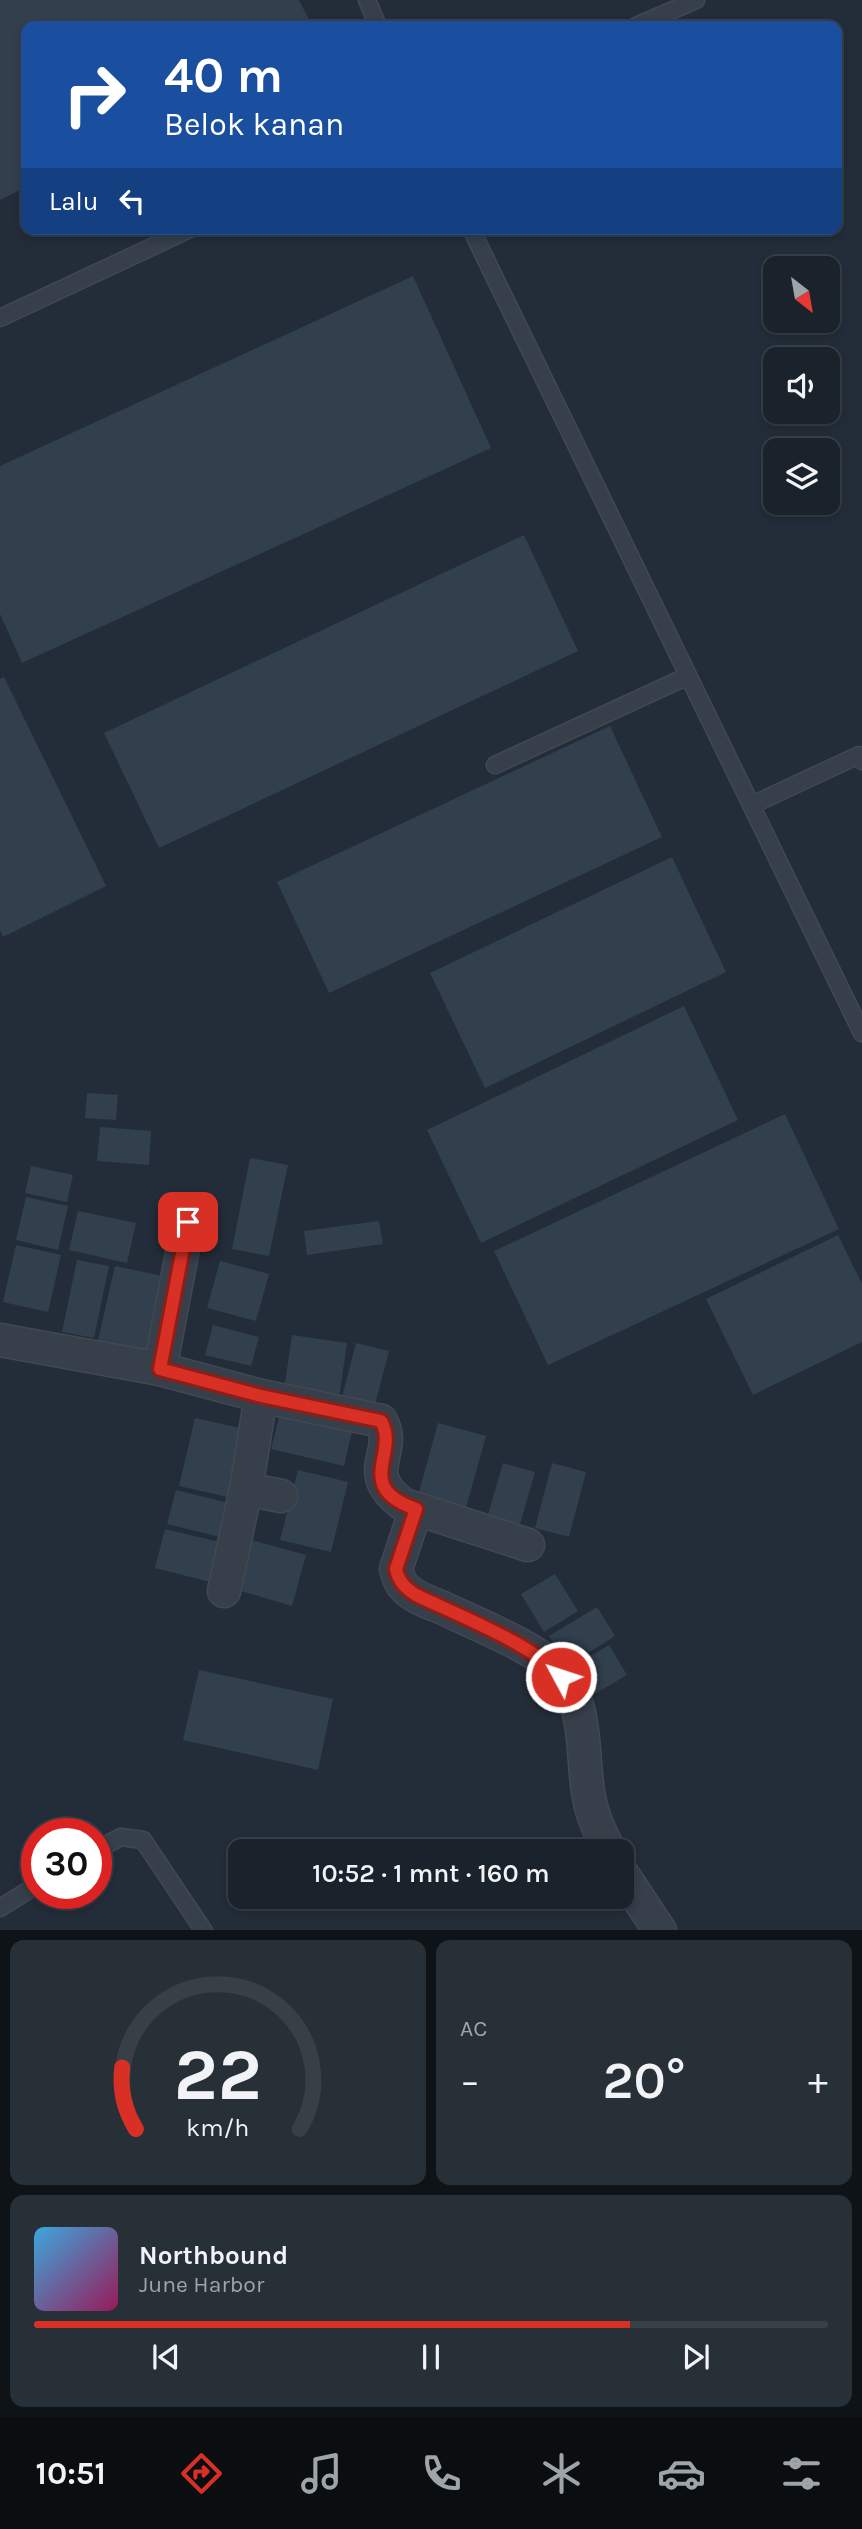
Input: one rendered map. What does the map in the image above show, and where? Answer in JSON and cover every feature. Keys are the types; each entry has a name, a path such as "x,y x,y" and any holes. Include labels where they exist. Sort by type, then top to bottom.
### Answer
{"street":[{"path":"160,1369 188,1222"},
{"path":"0,1340 160,1369 261,1396 381,1421 385,1432 381,1475 384,1487 391,1495 404,1505 528,1545"},
{"path":"224,1591 246,1489 261,1396"},
{"path":"246,1489 281,1496"},
{"path":"416,1509 396,1569 398,1579 406,1589 416,1595 552,1666 570,1689 579,1710 588,1795 595,1821 604,1839"},
{"path":"634,1891 660,1930"}],"lane":[{"path":"367,0 376,21"},
{"path":"648,21 696,0"},
{"path":"0,318 177,235"},
{"path":"474,235 862,1033"},
{"path":"495,765 688,676"},
{"path":"752,805 861,756"},
{"path":"112,1842 121,1837 143,1840 204,1930"},
{"path":"0,1908 21,1895"}],"building":[{"path":"0,0 299,0 310,21 21,21 21,190 0,200"},
{"path":"413,276 491,448 22,663 0,614 0,466"},
{"path":"524,535 578,651 159,848 104,733"},
{"path":"4,677 106,886 3,937 0,930 0,679"},
{"path":"610,726 662,837 329,993 277,882"},
{"path":"672,857 726,972 485,1088 430,973"},
{"path":"684,1006 738,1120 481,1243 427,1130"},
{"path":"87,1093 118,1095 116,1120 85,1118"},
{"path":"785,1114 839,1229 548,1365 494,1251"},
{"path":"100,1127 151,1131 149,1165 97,1161"},
{"path":"250,1158 288,1165 269,1256 232,1249"},
{"path":"31,1166 73,1175 67,1202 25,1193"},
{"path":"26,1197 68,1206 58,1250 16,1240"},
{"path":"78,1211 136,1223 127,1263 69,1250"},
{"path":"379,1221 383,1244 307,1255 304,1231"},
{"path":"838,1235 862,1284 862,1342 753,1395 706,1299"},
{"path":"16,1245 61,1255 48,1312 3,1302"},
{"path":"77,1260 109,1266 94,1338 62,1332"},
{"path":"220,1261 269,1274 256,1321 207,1308"},
{"path":"115,1266 173,1278 157,1353 98,1340"},
{"path":"213,1325 259,1337 251,1366 205,1355"},
{"path":"292,1335 347,1343 339,1398 284,1390"},
{"path":"356,1343 389,1351 375,1405 342,1397"},
{"path":"281,1410 353,1427 344,1466 271,1449"},
{"path":"195,1418 249,1430 232,1498 179,1486"},
{"path":"438,1423 486,1436 464,1515 416,1503"},
{"path":"503,1463 535,1472 517,1535 485,1525"},
{"path":"552,1463 586,1472 569,1537 535,1528"},
{"path":"298,1470 348,1482 331,1552 280,1540"},
{"path":"176,1490 233,1504 224,1538 167,1524"},
{"path":"165,1529 228,1544 218,1584 155,1568"},
{"path":"248,1539 306,1555 292,1606 234,1589"},
{"path":"555,1574 578,1611 544,1632 521,1594"},
{"path":"597,1607 615,1636 568,1666 549,1636"},
{"path":"609,1645 627,1675 588,1698 570,1668"},
{"path":"199,1670 333,1699 318,1770 183,1740"}],"route":[{"path":"188,1222 160,1369 261,1396 381,1421 385,1432 381,1475 384,1487 404,1505 416,1509 396,1569 398,1579 406,1589 416,1595 528,1651 552,1666 561,1677"}]}
